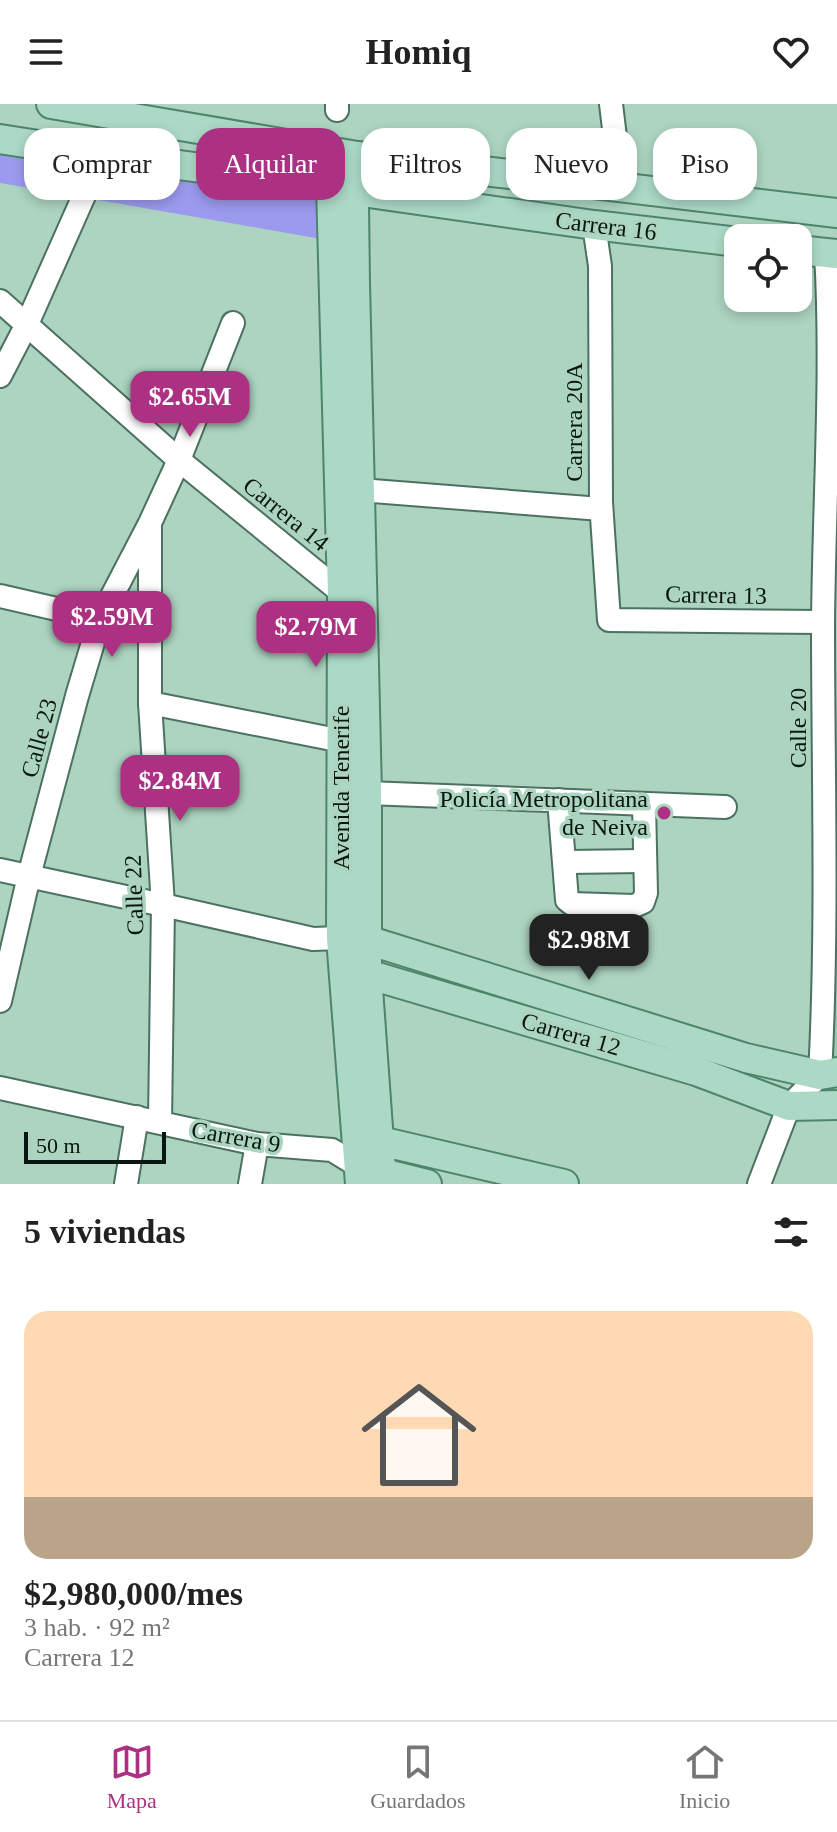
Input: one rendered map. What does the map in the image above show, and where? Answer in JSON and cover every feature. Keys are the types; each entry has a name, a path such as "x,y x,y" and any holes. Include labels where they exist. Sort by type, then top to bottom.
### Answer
{"main road":[{"name":"Carrera 16","path":"51,104 196,129"},
{"name":"Carrera 16","path":"0,139 24,143"},
{"name":"Carrera 16","path":"345,154 506,173"},
{"name":"Carrera 16","path":"345,188 594,225 724,240"},
{"name":"Carrera 16","path":"637,189 837,213"},
{"name":"Avenida Tenerife","path":"343,200 352,598 367,793 354,954"},
{"name":"Avenida Tenerife","path":"345,200 355,283 360,490 342,741 354,954 355,1142 370,1177"},
{"path":"812,252 832,254"},
{"name":"Carrera 12","path":"354,954 746,1058 828,1073"},
{"name":"Carrera 12","path":"354,954 789,1106 837,1105"},
{"name":"Carrera 9","path":"355,1142 564,1184"},
{"path":"370,1177 427,1184"}],"street":[{"path":"611,104 614,128"},
{"path":"0,376 27,324 82,200"},
{"name":"Carrera 20A","path":"594,225 600,266 601,509 609,620"},
{"name":"Calle 20","path":"828,1073 824,999 823,622 832,254"},
{"name":"Carrera 14","path":"0,301 179,460 352,598"},
{"name":"Calle 23","path":"0,1001 29,876 100,619 179,460 233,323"},
{"path":"360,490 601,509"},
{"name":"Calle 22","path":"150,523 150,703 163,905 160,1122"},
{"path":"0,596 100,619"},
{"name":"Carrera 13","path":"609,620 823,622"},
{"path":"150,703 342,741"},
{"path":"367,793 725,807"},
{"path":"559,800 567,900 572,904 634,906 643,902 646,893 644,804"},
{"path":"566,862 645,861"},
{"name":"Carrera 12","path":"0,870 313,939 354,954"},
{"path":"759,1184 789,1106 828,1073"},
{"name":"Carrera 9","path":"0,1088 257,1144 355,1142"},
{"path":"126,1184 137,1117"},
{"path":"250,1184 257,1144"}],"shaded area":[{"path":"0,138 24,141 24,187 0,183"},
{"path":"180,164 196,166 196,200 332,200 333,241 98,200 180,200"},
{"path":"837,707 837,1059 828,1059"}],"place":[{"name":"Policía Metropolitana de Neiva","path":"664,813"}]}
